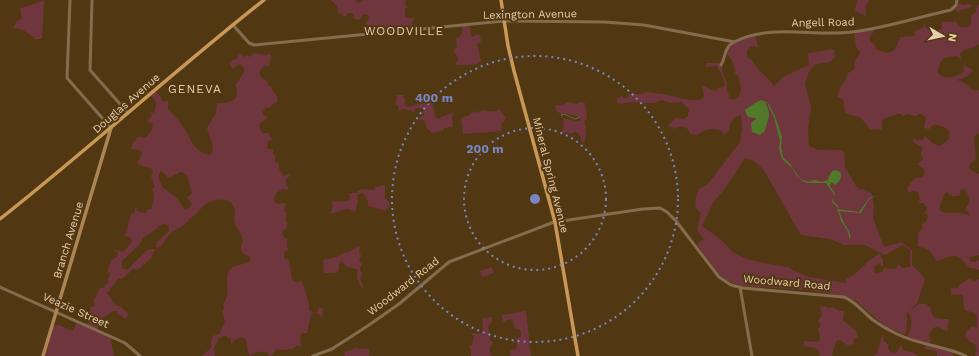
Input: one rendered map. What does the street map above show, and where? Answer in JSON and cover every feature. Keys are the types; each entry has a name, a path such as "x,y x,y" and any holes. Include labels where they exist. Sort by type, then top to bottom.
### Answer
{"main road":[{"name":"Douglas Avenue","path":"0,219 264,0"},
{"name":"Mineral Spring Avenue","path":"501,0 514,72 555,222 578,356"},
{"name":"Branch Avenue","path":"43,356 111,128"}],"street":[{"path":"70,0 67,78 111,128"},
{"path":"92,0 90,70 128,113"},
{"name":"Angell Road","path":"735,42 770,32 844,33 874,28 951,10 956,5 958,0"},
{"name":"Lexington Avenue","path":"233,25 249,43 254,45 333,36 504,21 605,22 644,25 735,42"},
{"path":"721,65 727,48 735,42"},
{"name":"Woodward Road","path":"313,356 332,349 399,304 449,262 555,222 643,209 660,208 667,212 676,222 721,279 731,285 845,297 856,304 878,323 899,335 919,343 951,350 966,356"},
{"name":"Veazie Street","path":"0,287 126,343 140,356"},
{"path":"740,287 752,356"}],"shaded area":[{"path":"44,0 42,39 35,39 25,31 13,28 17,21 22,18 20,9"},
{"path":"331,0 355,0 358,3 364,0 406,0 405,4 407,7 405,9 405,16 415,18 412,22 413,28 370,33 370,28 366,23 369,18 368,15 364,14 359,20 354,19 354,15 352,13 348,13 346,16 343,16 342,13 338,14 337,6"},
{"path":"857,0 869,0 865,7 866,16 855,11"},
{"path":"957,3 963,5 969,4 973,6 958,12 954,8"},
{"path":"979,5 979,44 960,53 961,59 957,56 944,58 939,64 938,73 944,77 958,75 964,71 964,62 965,66 973,70 966,77 957,80 963,82 972,89 979,90 979,133 974,137 976,159 970,164 969,167 971,170 979,174 979,255 969,259 971,262 979,260 979,270 970,268 961,259 955,256 936,261 929,251 918,247 918,233 923,228 922,224 925,223 928,217 927,214 923,213 927,210 927,207 923,203 919,203 920,199 918,192 912,191 909,193 907,190 914,179 924,175 924,169 917,164 923,160 921,154 923,148 913,142 913,138 918,141 923,140 925,136 934,144 939,146 945,143 949,138 949,132 942,126 936,125 933,125 929,129 924,128 926,118 921,114 916,116 907,114 903,116 901,114 897,114 890,116 882,120 882,130 870,129 861,118 845,113 843,99 837,97 848,73 855,68 854,62 860,53 856,46 854,31 873,27 874,31 869,38 871,42 875,45 876,49 889,52 895,49 900,37 914,36 915,31 923,28 924,23 925,26 931,31 937,31 942,28 941,22 955,21 960,27 969,27 971,24 971,16 976,12 977,6","holes":["962,189 965,189 970,202 965,209 970,216 960,213 945,213 939,210 943,196 946,192 956,196 960,195 960,191"]},
{"path":"469,25 472,37 476,34 480,35 481,42 477,44 481,61 477,64 457,65 455,64 458,57 453,52 457,47 456,38 462,34 462,26"},
{"path":"755,34 758,47 749,47 747,56 774,86 783,77 809,65 808,53 834,49 835,57 830,62 816,64 809,71 805,83 811,108 808,130 809,146 818,150 839,150 844,152 845,167 856,186 872,194 874,207 873,218 884,247 901,242 912,250 912,265 925,280 917,303 909,311 919,304 926,304 931,308 932,315 934,317 949,319 947,331 937,327 933,328 929,334 930,345 954,352 952,356 937,356 937,352 934,350 925,349 925,344 907,338 911,325 911,318 908,312 907,329 904,335 882,324 856,301 847,296 808,290 744,286 723,278 715,269 697,244 704,239 697,230 701,213 696,208 696,199 699,189 707,185 740,142 742,129 741,115 732,120 729,130 724,135 722,131 712,129 703,131 698,135 690,134 686,127 681,126 674,129 668,125 676,118 684,119 688,116 689,109 682,102 671,103 662,100 654,103 630,102 621,104 617,103 617,99 622,95 623,98 626,98 629,97 629,94 642,94 646,92 665,94 690,100 703,99 704,96 702,87 704,86 716,91 718,88 725,85 717,66 706,67 706,63 721,63 723,75 727,83 727,90 730,99 733,100 739,97 741,90 739,77 735,73 733,62 724,52 727,46","holes":["745,158 754,161 763,169 801,235 830,239 844,245 865,245 885,255 903,245 910,250 910,267 903,268 898,264 896,269 889,269 883,267 883,260 880,254 870,260 855,274 846,279 846,283 809,277 788,267 747,259 733,252 720,239 702,226 713,203 726,187","879,263 884,268 884,271 875,274 874,266"]},
{"path":"238,52 244,57 247,55 250,57 254,53 271,55 269,66 265,66 259,73 262,78 266,80 276,95 277,103 272,104 271,107 266,108 263,111 263,114 268,118 260,123 259,126 262,133 269,133 272,139 268,142 267,148 273,150 275,162 279,163 280,172 284,176 289,173 291,175 285,182 288,190 283,189 279,191 274,200 277,204 286,203 284,210 287,213 285,221 288,224 282,234 287,239 288,250 285,251 284,257 285,259 289,260 292,280 296,282 302,281 309,304 309,310 313,313 317,312 319,307 323,309 322,318 319,314 315,313 311,315 307,333 300,335 301,346 296,346 292,349 285,350 277,349 271,356 269,356 267,352 257,352 250,356 245,338 237,339 231,345 231,339 224,336 219,338 214,348 215,356 202,356 212,347 210,342 213,336 219,334 225,322 222,312 224,308 223,304 227,295 227,280 230,270 234,266 248,263 250,260 250,257 241,251 243,240 234,222 234,206 229,201 222,199 204,205 185,224 171,233 158,248 156,246 157,242 169,231 169,227 166,224 160,225 144,237 139,245 122,261 122,268 127,270 146,251 155,249 151,258 138,270 133,269 122,279 119,278 107,293 116,305 121,307 129,315 125,319 117,314 117,311 113,311 102,318 101,323 99,324 98,330 110,335 114,356 45,356 54,326 59,325 73,331 77,321 87,325 90,318 91,307 94,307 95,303 93,302 100,288 104,288 105,284 107,284 110,273 106,272 108,271 111,260 117,257 118,252 114,251 114,249 123,252 132,242 130,237 125,236 131,214 134,213 136,206 137,211 142,213 146,213 147,210 151,209 154,197 152,190 155,186 151,177 153,171 151,168 139,165 137,162 142,153 140,150 131,149 133,143 138,137 146,138 152,128 153,124 147,121 152,115 150,112 154,113 156,105 150,94 154,90 161,97 162,101 165,102 168,100 168,109 182,125 194,145 204,154 209,155 212,153 213,147 207,128 216,113 217,103 228,102 236,98 237,88 235,86 244,72 242,66 238,64 233,69 229,62 238,58","holes":["161,171 169,178 181,172 187,175 192,193 187,198 192,203 190,207 185,210 176,197 163,188 158,177"]},
{"path":"432,92 435,117 438,119 454,113 452,118 453,128 444,128 443,131 431,133 430,130 427,129 425,121 418,119 424,115 423,109 415,109 414,112 403,109 399,111 399,107 396,104 397,95 403,95 405,101 404,105 409,107 417,104 420,93 428,94"},
{"path":"761,100 768,103 775,116 782,137 781,147 783,157 790,164 800,179 792,168 782,159 779,149 780,141 774,118 767,103 765,103 769,111 769,117 765,131 760,135 752,132 751,123 756,119 748,117 745,110"},
{"path":"568,102 576,104 580,102 585,103 587,118 584,122 586,130 585,142 582,142 579,133 562,133 564,123 563,119 561,118 561,113 557,112 555,106","holes":["563,113 577,116 582,120 576,121 562,118"]},
{"path":"499,109 506,118 501,125 502,131 463,134 461,118 468,116 474,111 477,113 483,110 493,111"},
{"path":"835,170 840,172 841,176 835,185 831,182 830,185 835,196 826,183 807,183 800,179 809,182 815,180 822,182 828,180 830,174"},
{"path":"385,185 385,198 390,205 386,211 368,206 368,202 364,194 361,193 357,196 358,202 355,213 352,210 346,209 330,214 333,206 331,202 349,201 349,193 356,193 361,189 374,190 376,187"},
{"path":"877,195 869,199 861,213 839,211 849,232 850,240 847,230 841,221 837,207 832,200 834,198 833,201 838,206 838,209 859,212 869,198"},
{"path":"358,246 360,247 359,253 361,255 359,261 362,264 360,269 362,274 360,279 363,288 361,288 357,277 358,270 346,266 342,261 339,263 339,270 336,273 324,273 323,260 337,257"},
{"path":"492,267 494,273 482,277 480,271"},
{"path":"969,279 975,281 979,279 979,356 975,356 977,349 975,344 970,342 965,336 966,332 972,326 976,328 977,317 974,313 965,310 962,296 951,295 951,288 958,288 959,285"},
{"path":"824,306 829,308 833,307 839,311 844,311 843,320 856,331 858,338 854,339 853,344 847,345 840,340 836,341 832,356 820,356 819,351 816,348 803,346 804,341 819,342 820,338 818,329 821,325 818,321 822,315 820,307"},
{"path":"526,311 531,356 510,356 511,350 516,349 517,342 515,339 521,337 521,331 519,329 515,329 511,319 507,320 505,323 502,315"},
{"path":"492,317 492,322 488,326 490,340 493,343 490,347 490,353 492,356 471,356 471,349 469,346 472,345 474,336 471,333 480,334 483,331 482,318"},
{"path":"884,334 884,341 889,345 888,348 890,352 896,353 901,345 903,350 912,352 918,356 873,356 877,354 881,338"},
{"path":"356,347 359,349 370,349 369,356 345,356 343,352 352,350"}],"waterway":[{"path":"561,115 564,114 575,119 580,117"}],"district":[{"name":"WOODVILLE","path":"404,31"},
{"name":"GENEVA","path":"195,89"}]}
